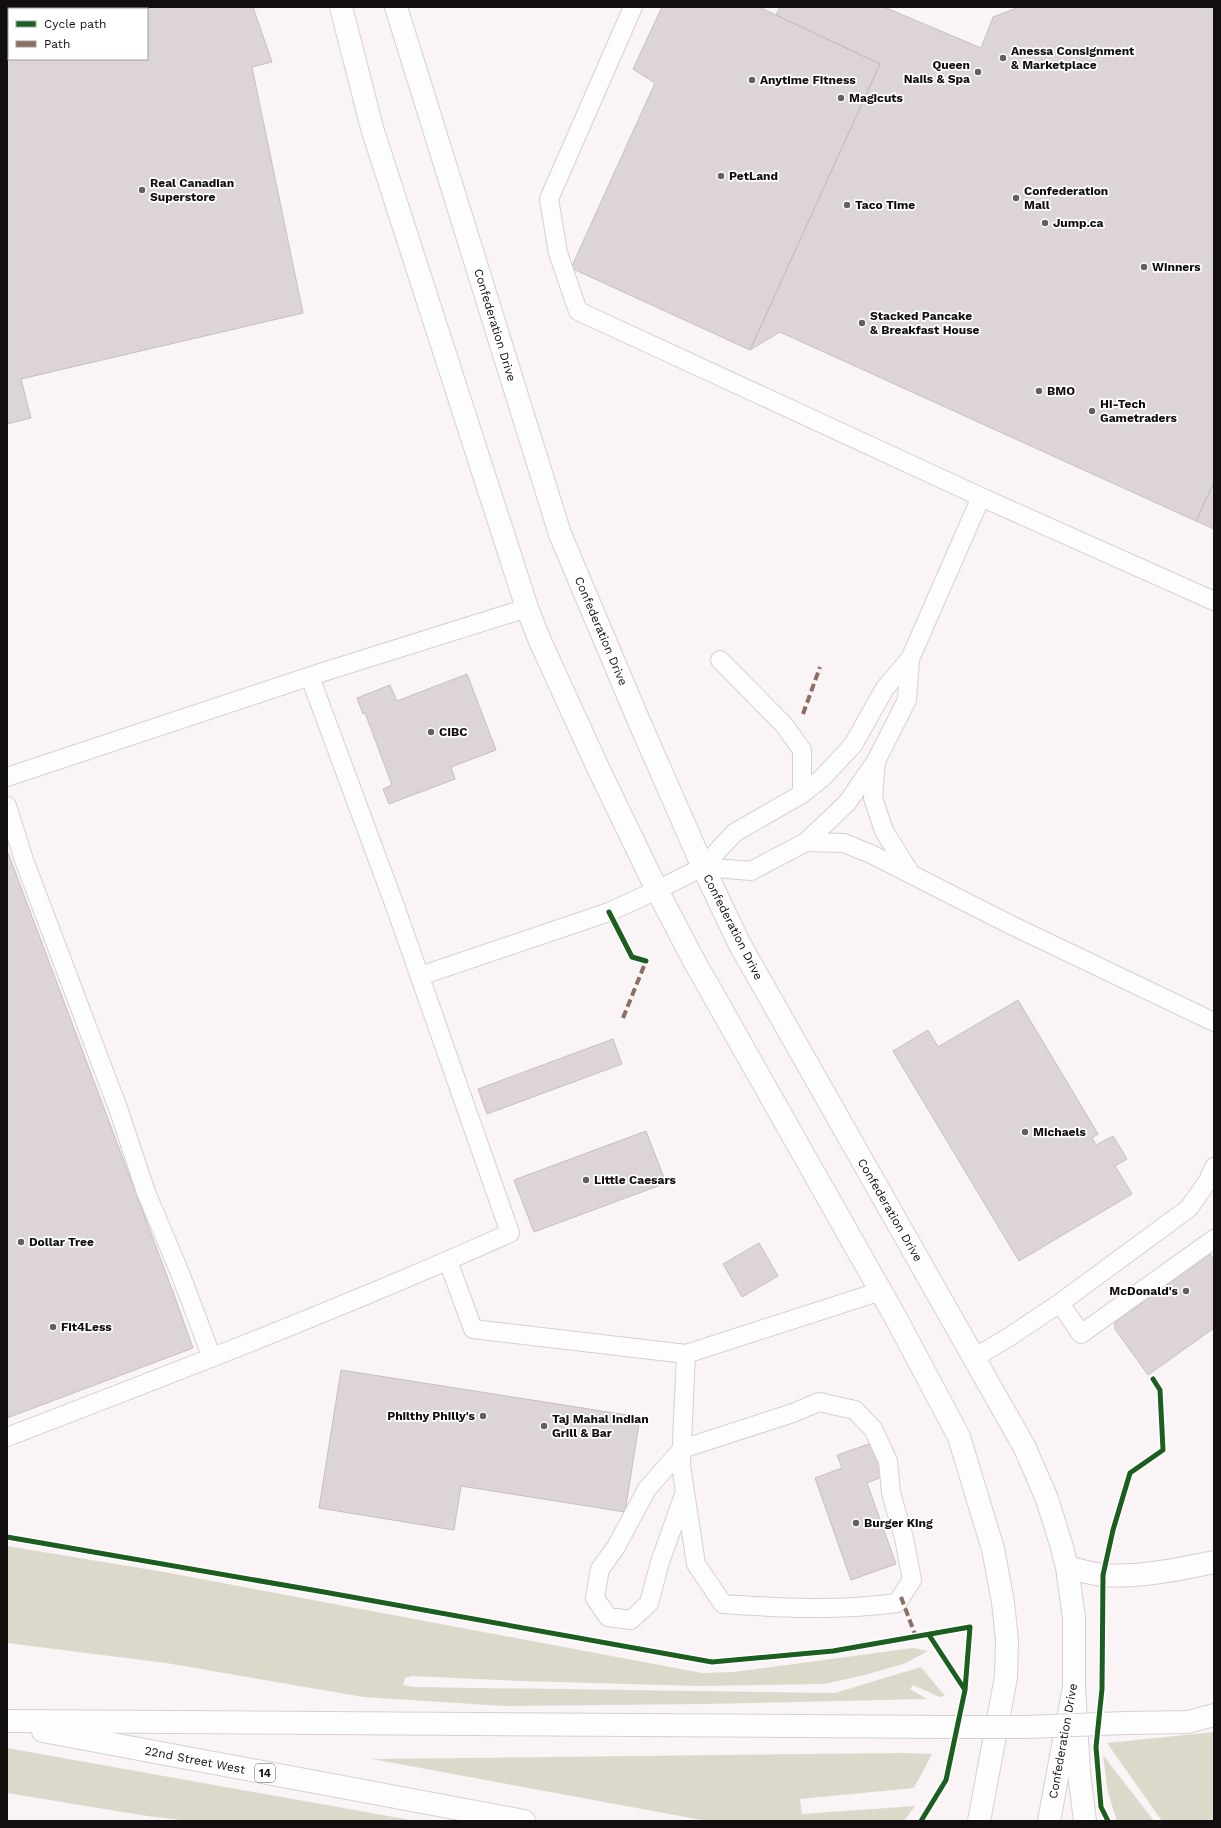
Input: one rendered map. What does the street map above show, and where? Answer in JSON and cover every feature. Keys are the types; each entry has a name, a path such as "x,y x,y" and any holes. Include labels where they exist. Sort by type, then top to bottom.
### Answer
{"main road":[{"path":"341,7 372,128 527,608 540,641 657,890 693,959 881,1291 959,1437 995,1556 1003,1602 1007,1641 1006,1677 979,1821"},
{"name":"Confederation Drive","path":"396,7 560,534 638,719 703,867 736,936 1025,1448 1047,1499 1067,1567 1074,1618 1074,1687 1049,1821"},
{"path":"408,7 410,52"},
{"path":"1067,1567 1103,1575 1122,1575 1181,1569 1214,1562"},
{"path":"1074,1687 1079,1772 1085,1821"},
{"path":"7,1721 1026,1727 1188,1722 1214,1716"},
{"name":"22nd Street West","path":"7,1725 524,1821"}],"lane":[{"path":"633,7 549,198 558,253 578,311 981,497 1214,601"},
{"path":"420,976 610,912 657,890 703,867 734,833 802,794 822,778 853,745 885,688 910,659 981,497"},
{"path":"7,777 310,677 527,608"},
{"path":"703,867 751,871 806,842 847,803 876,762 907,700 910,659"},
{"path":"720,660 784,725 802,750 802,794"},
{"path":"7,1437 212,1358 448,1261 510,1233 420,976 310,677"},
{"path":"876,762 873,798 884,831 908,871"},
{"path":"7,806 24,860 119,1111 146,1192 180,1273 212,1358"},
{"path":"806,842 844,843 872,854 908,871 1011,925 1214,1022"},
{"path":"974,1358 1060,1303 1189,1208 1212,1176"},
{"path":"1060,1303 1081,1334 1214,1239"},
{"path":"448,1261 473,1329 686,1354 881,1291"},
{"path":"685,1492 660,1562 649,1603 630,1620 608,1617 595,1598 600,1569 616,1547 646,1489 682,1449 793,1413 819,1402 855,1410 873,1429 888,1461 891,1493 904,1538 912,1580 897,1603 863,1608 789,1608 723,1604 696,1564 681,1465 682,1449 686,1354"}],"shaded area":[{"path":"7,1546 164,1572 702,1673 734,1672 913,1648 928,1651 906,1663 865,1675 824,1684 699,1686 521,1681 412,1676 405,1678 403,1685 413,1687 835,1693 921,1667 945,1696 940,1697 913,1685 910,1689 927,1699 705,1704 504,1706 363,1697 166,1663 7,1643"},
{"path":"1214,1732 1214,1821 1162,1821 1107,1743"},
{"path":"7,1748 416,1821 189,1821 147,1816 7,1793"},
{"path":"903,1753 932,1754 914,1788 800,1799 802,1814 915,1806 904,1821 707,1821 372,1759"},
{"path":"1103,1755 1154,1821 1117,1821 1108,1793"}],"building":[{"name":"Real Canadian Superstore","path":"7,7 253,7 272,62 252,67 303,313 21,379 31,418 7,424"},
{"name":"PetLand","path":"662,7 759,7 880,64 750,350 571,268 655,83 633,69"},
{"name":"Confederation Mall","path":"780,7 884,7 981,48 993,17 1019,7 1214,7 1214,482 1196,521 780,332 750,350 880,64 776,15"},
{"path":"1214,482 1214,529 1196,521"},
{"name":"CIBC","path":"467,674 496,750 451,767 455,779 389,804 383,789 392,785 365,713 363,714 357,698 390,685 397,701"},
{"path":"7,850 193,1348 7,1418"},
{"path":"1018,1000 1098,1134 1092,1138 1096,1145 1113,1136 1127,1159 1115,1166 1132,1194 1019,1261 893,1051 928,1030 938,1047"},
{"path":"613,1039 622,1064 487,1114 478,1089"},
{"path":"646,1131 666,1183 534,1232 514,1180"},
{"path":"759,1243 778,1276 742,1297 723,1264"},
{"name":"McDonald's","path":"1210,1254 1214,1259 1214,1328 1148,1375 1115,1329 1115,1322"},
{"path":"341,1370 640,1417 625,1512 461,1486 454,1530 319,1508"},
{"name":"Burger King","path":"872,1443 884,1476 867,1483 896,1564 851,1580 815,1478 842,1468 837,1455"}],"marked path":[{"path":"803,714 820,667"},
{"path":"623,1018 646,961 644,961"},
{"path":"901,1597 916,1637"}],"cycle path":[{"path":"609,912 632,957 646,961"},
{"path":"1108,1821 1101,1807 1096,1747 1102,1689 1103,1575 1113,1530 1130,1473 1163,1450 1160,1390 1153,1379"},
{"path":"7,1537 712,1662 833,1651 970,1627 965,1690 946,1780 921,1821"},
{"path":"929,1635 965,1690"}],"place":[{"name":"Anessa Consignment & Marketplace","path":"1003,58"},
{"name":"Queen Nails & Spa","path":"978,72"},
{"name":"Anytime Fitness","path":"752,80"},
{"name":"Magicuts","path":"841,98"},
{"name":"PetLand","path":"721,176"},
{"name":"Real Canadian Superstore","path":"142,190"},
{"name":"Confederation Mall","path":"1016,198"},
{"name":"Taco Time","path":"847,205"},
{"name":"Jump.ca","path":"1045,223"},
{"name":"Winners","path":"1144,267"},
{"name":"Stacked Pancake & Breakfast House","path":"862,323"},
{"name":"BMO","path":"1039,391"},
{"name":"Hi-Tech Gametraders","path":"1092,411"},
{"name":"CIBC","path":"431,732"},
{"name":"Michaels","path":"1025,1132"},
{"name":"Little Caesars","path":"586,1180"},
{"name":"Dollar Tree","path":"21,1242"},
{"name":"McDonald's","path":"1186,1291"},
{"name":"Fit4Less","path":"53,1327"},
{"name":"Philthy Philly's","path":"483,1416"},
{"name":"Taj Mahal Indian Grill & Bar","path":"544,1426"},
{"name":"Burger King","path":"856,1523"}]}
